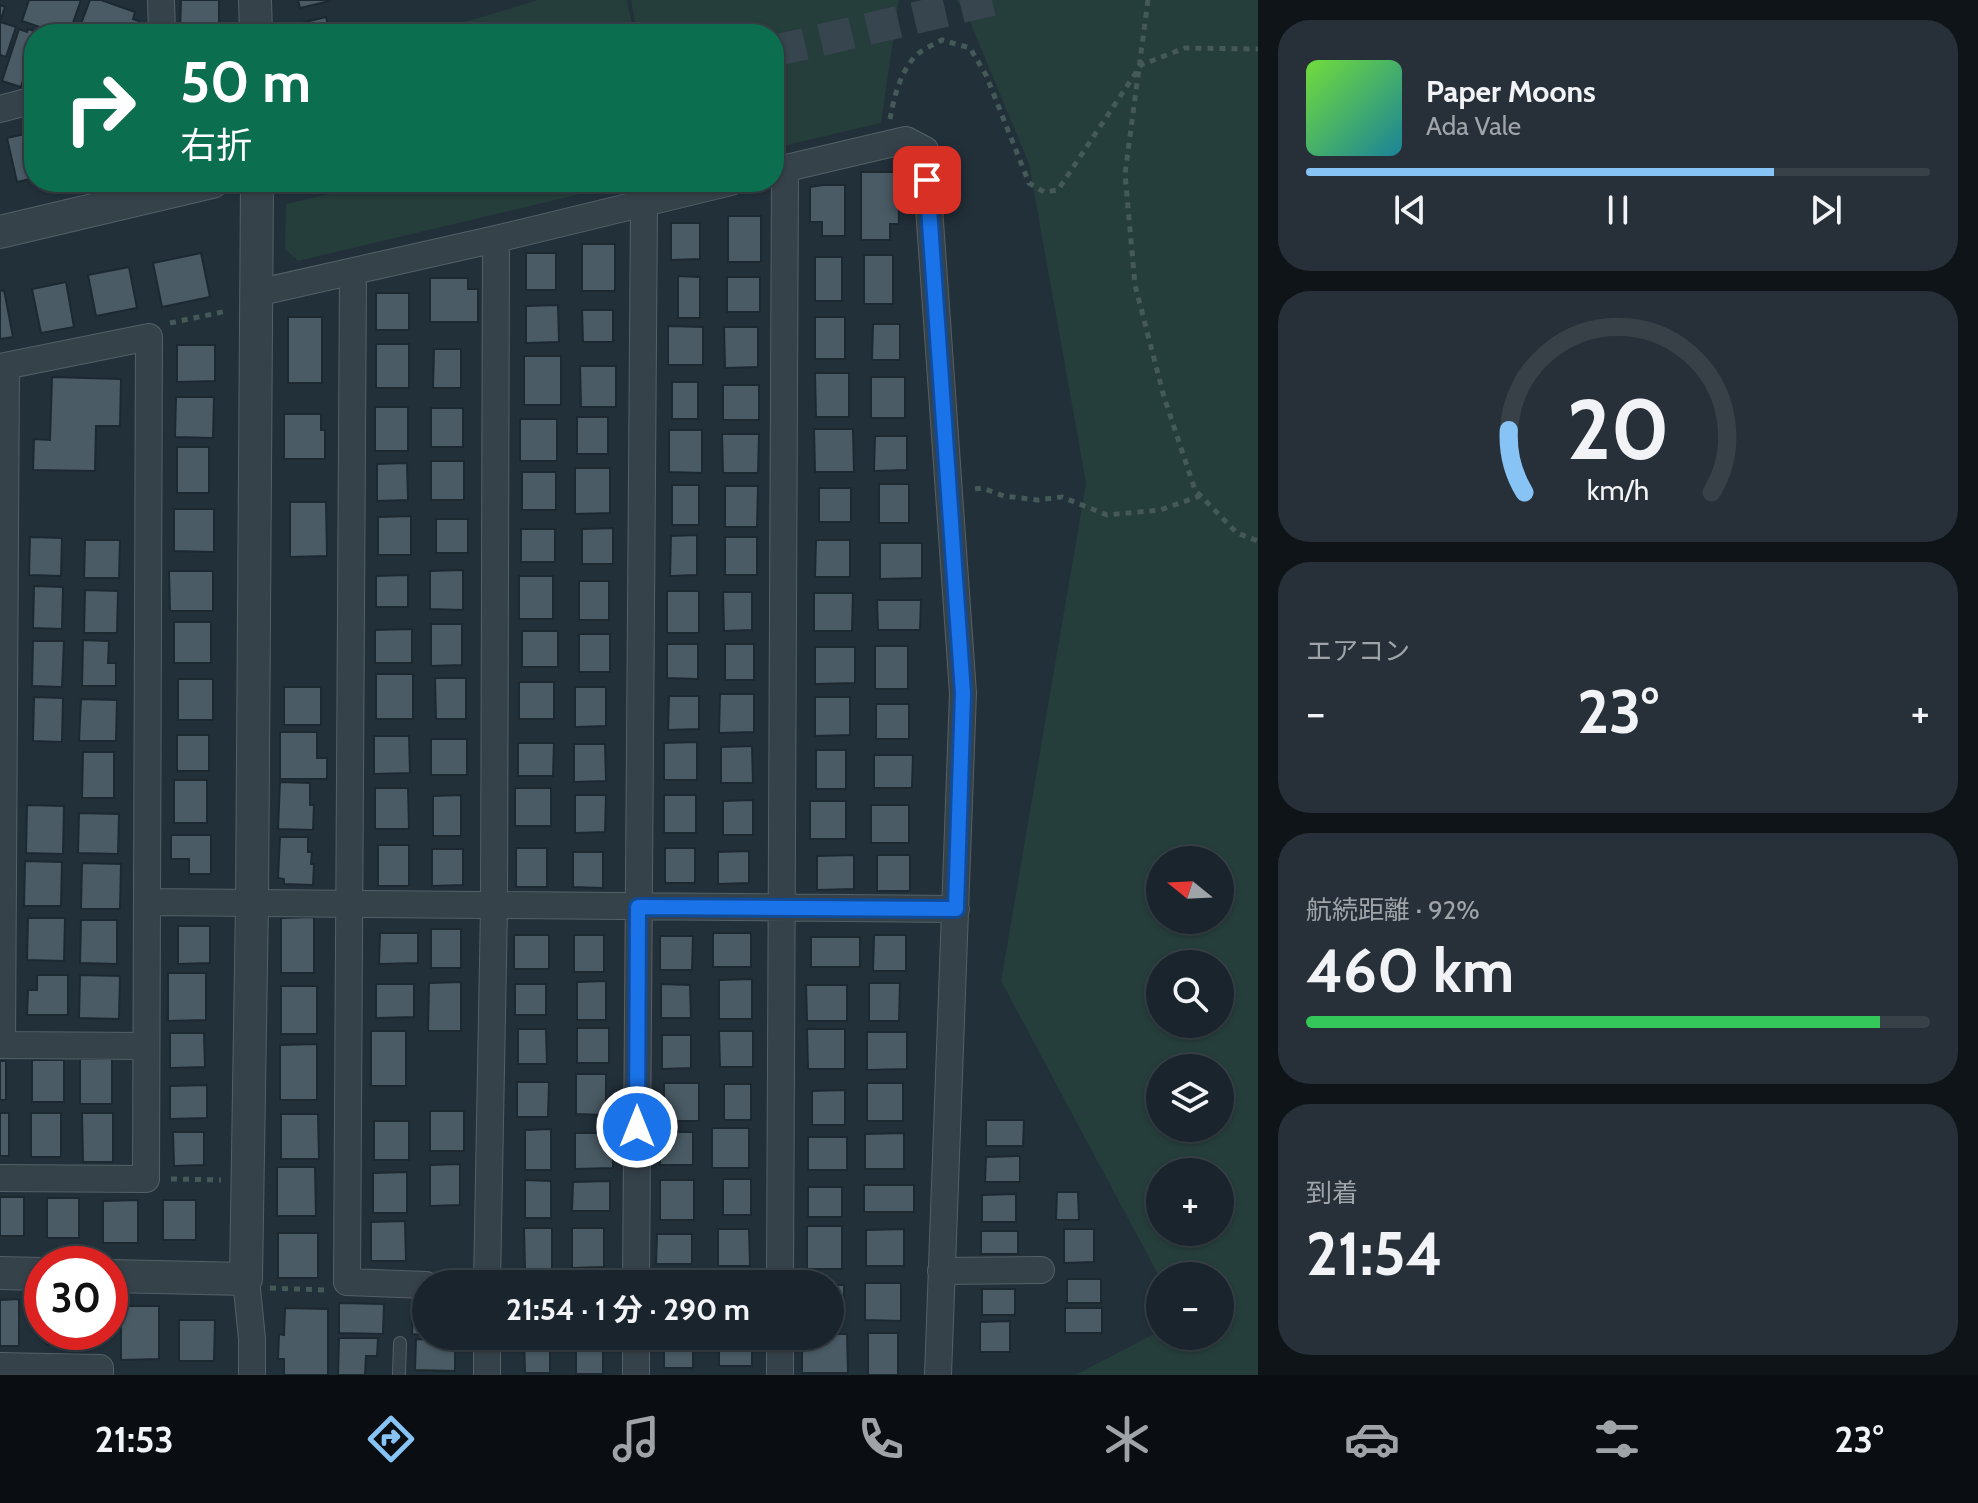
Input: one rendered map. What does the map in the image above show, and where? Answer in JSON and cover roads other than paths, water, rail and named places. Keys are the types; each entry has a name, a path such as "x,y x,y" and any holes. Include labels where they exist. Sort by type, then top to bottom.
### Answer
{"street":[{"path":"161,0 162,24"},
{"path":"255,0 256,24"},
{"path":"0,109 24,103"},
{"path":"784,169 906,140 925,150 963,693 938,1375"},
{"path":"0,232 170,192"},
{"path":"252,1375 257,1283 246,301 257,192"},
{"path":"246,301 353,272 693,192"},
{"path":"780,192 783,908 780,1270"},
{"path":"636,1270 644,205"},
{"path":"487,1270 494,907 496,239"},
{"path":"353,272 347,1282 412,1284"},
{"path":"0,1178 146,1179 149,337 3,366 1,1045 146,1046"},
{"path":"148,902 956,909"},
{"path":"941,1271 1041,1270"},
{"path":"0,1273 24,1274"},
{"path":"128,1277 257,1283"},
{"path":"487,1350 487,1375"},
{"path":"636,1350 636,1375"},
{"path":"780,1350 780,1375"},
{"path":"0,1366 100,1368 100,1375"}],"lane":[{"path":"399,1375 400,1343"}],"tunnel":[{"path":"784,49 992,0"}]}
